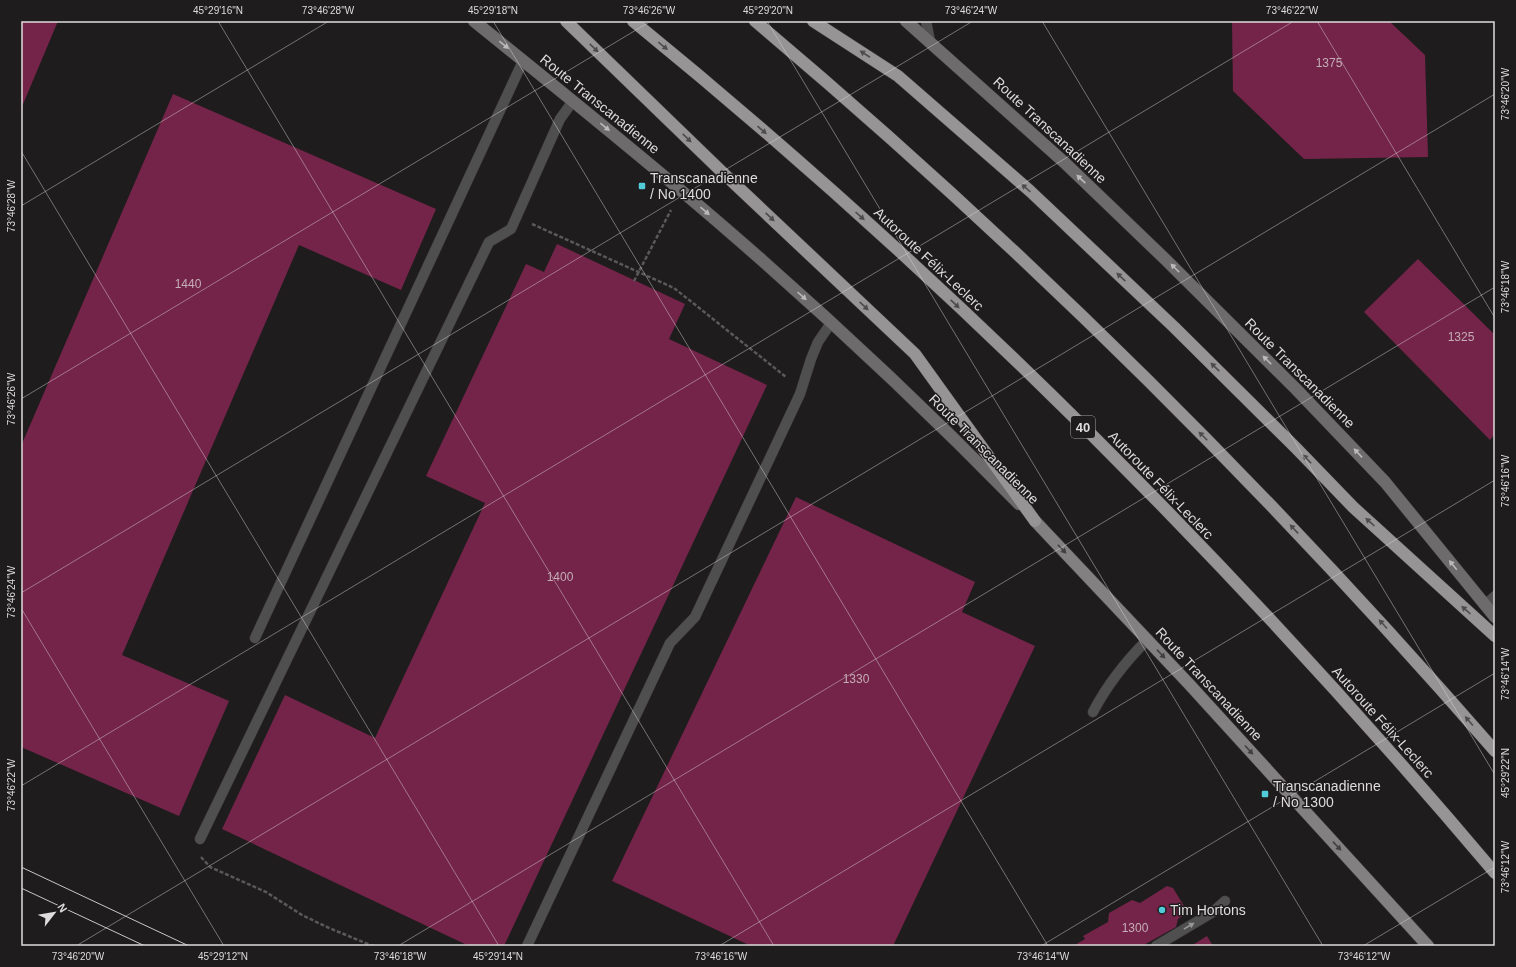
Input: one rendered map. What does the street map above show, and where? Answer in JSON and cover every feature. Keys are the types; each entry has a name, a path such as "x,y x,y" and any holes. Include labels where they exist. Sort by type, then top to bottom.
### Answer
{"highway":[{"path":"566,21 715,165 915,354 1035,521"},
{"name":"Autoroute Félix-Leclerc","path":"633,21 739,109 878,232 963,311 1118,461 1257,605 1316,669 1376,735 1495,873"},
{"path":"755,21 920,164 1060,294 1132,365 1279,513 1340,577 1495,751"},
{"path":"813,21 898,76 1030,191 1180,333 1353,507 1495,636"}],"main road":[{"name":"Route Transcanadienne","path":"474,21 574,101 725,227 896,383 1035,521 1148,639 1428,946"},
{"name":"Route Transcanadienne","path":"906,21 1065,163 1122,217 1296,389 1385,482 1495,617"}],"lane":[{"path":"926,21 930,42"},
{"path":"255,638 523,61"},
{"path":"200,839 490,242 511,229 560,119 574,101"},
{"path":"527,946 670,643 695,617 800,394 818,342 831,323"},
{"path":"1485,605 1495,596"},
{"path":"1093,712 1115,676 1148,639"},
{"path":"1156,946 1213,912 1225,901"}],"path":[{"path":"634,281 671,210"},
{"path":"516,218 674,288 791,381"},
{"path":"200,839 198,850 201,858 210,867 266,892 302,915 316,922 373,946"}],"building":[{"path":"21,21 58,21 21,109"},
{"path":"1232,21 1389,21 1425,55 1428,157 1304,159 1233,91"},
{"path":"173,94 436,209 401,290 299,245 122,655 229,701 179,816 21,747 21,446"},
{"path":"557,244 685,304 669,339 767,385 504,946 469,946 222,829 285,695 375,738 485,503 426,476 526,264 544,272"},
{"path":"1418,259 1495,335 1495,434 1490,440 1364,312"},
{"path":"796,497 975,582 962,612 1035,646 893,946 751,946 612,881"},
{"path":"1167,886 1173,888 1186,909 1184,915 1178,919 1176,927 1142,946 1073,946 1085,939 1083,936 1108,922 1109,913 1132,900 1140,903"},
{"path":"1207,936 1213,946 1191,946"}],"tram line":[{"path":"21,867 189,946"},
{"path":"21,888 145,946"}],"place":[{"name":"Transcanadienne / No 1400","path":"642,186"},
{"name":"Transcanadienne / No 1300","path":"1265,794"},
{"name":"Tim Hortons","path":"1162,910"}]}
